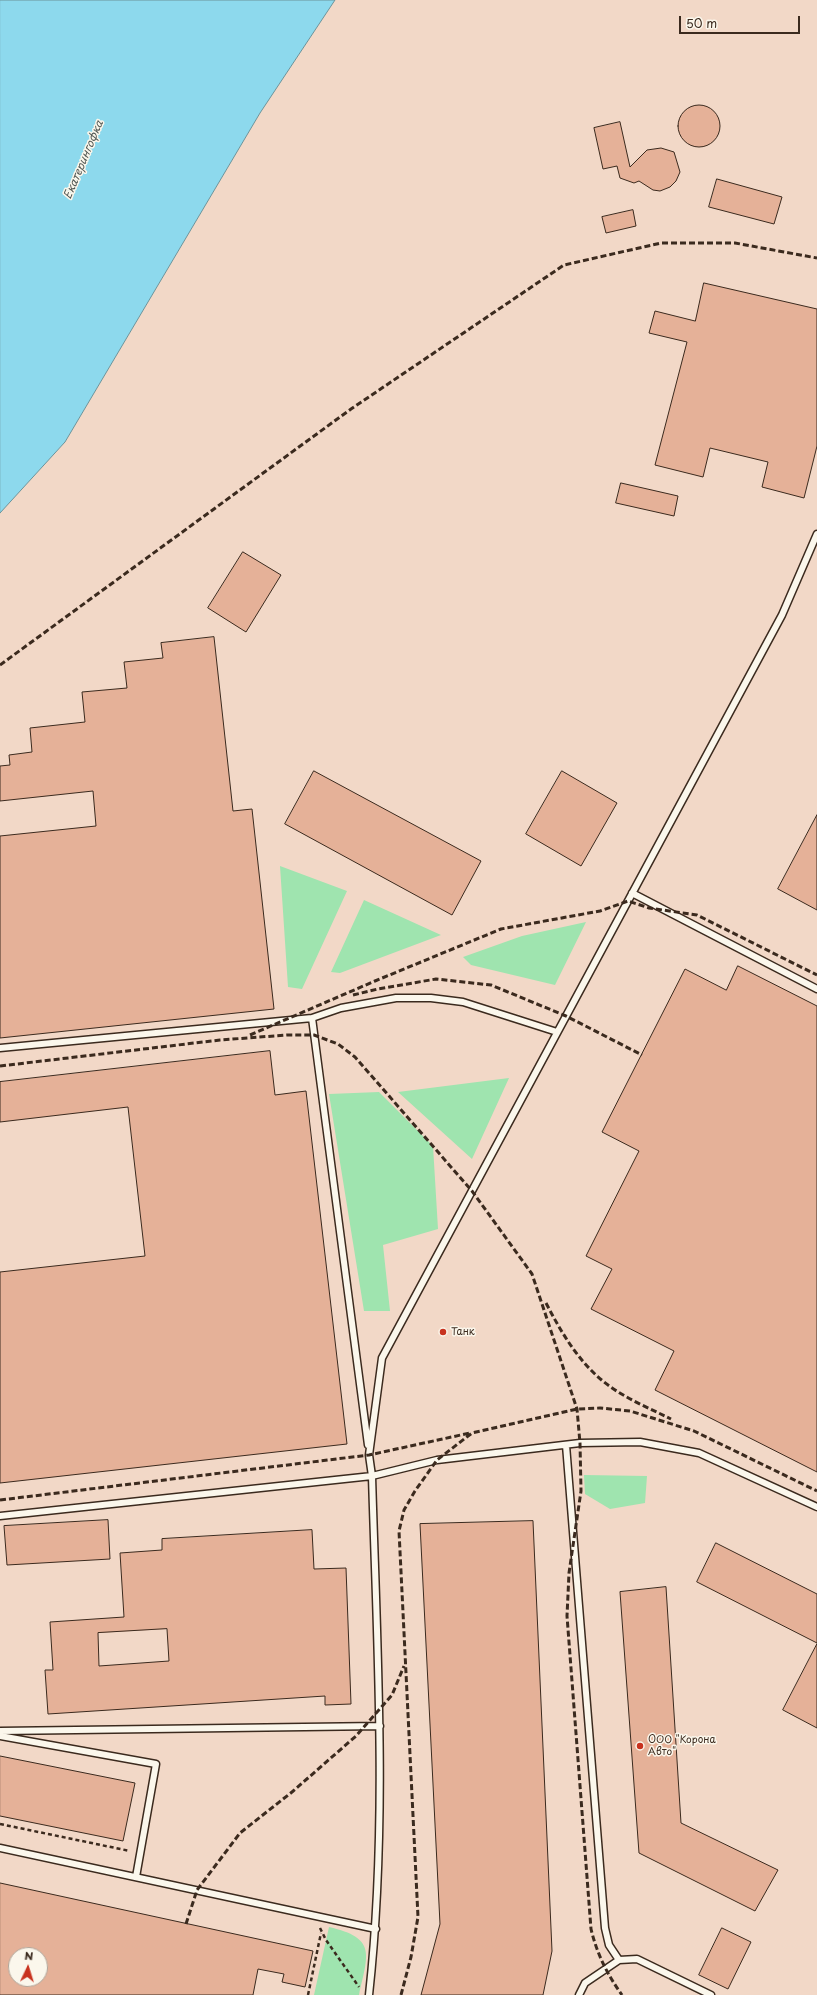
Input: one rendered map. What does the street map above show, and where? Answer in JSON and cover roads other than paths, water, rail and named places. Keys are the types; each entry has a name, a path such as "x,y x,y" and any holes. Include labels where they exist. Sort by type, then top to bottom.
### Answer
{"lane":[{"path":"370,1455 382,1358 782,615 817,534"},
{"path":"632,893 817,988"},
{"path":"0,1048 312,1018 341,1008 396,998 431,998 463,1002 557,1032"},
{"path":"312,1018 372,1476 380,1726 376,1929 369,1995"},
{"path":"0,1516 372,1476 437,1460 566,1445 640,1442 699,1453 817,1508"},
{"path":"566,1445 604,1928 609,1945 619,1960"},
{"path":"0,1731 380,1726"},
{"path":"0,1736 156,1764 136,1877"},
{"path":"0,1848 376,1929"},
{"path":"579,1995 585,1983 619,1960 637,1959 711,1995"}],"water":[{"name":"Екатерингофка","path":"0,0 335,0 260,113 65,442 0,513"}],"railway":[{"path":"0,665 351,409 564,265 661,243 735,243 817,258"},
{"path":"250,1035 501,929 600,911 628,901 649,908 697,915 817,975"},
{"path":"353,995 436,979 491,985 566,1016 642,1055"},
{"path":"0,1066 220,1040 287,1035 314,1035 338,1044 355,1057 472,1191 532,1274 577,1409 580,1443 581,1491 569,1573 567,1616 591,1929 603,1964 622,1995"},
{"path":"546,1303 571,1346 595,1374 620,1393 671,1419"},
{"path":"401,1995 411,1957 418,1917 399,1531 404,1510 415,1491 437,1460 472,1433 577,1409 600,1408 630,1411 694,1431 817,1491"},
{"path":"0,1500 369,1455 470,1433"},
{"path":"186,1924 197,1890 240,1833 292,1792 356,1736 392,1695 404,1666"}],"place":[{"name":"Танк","path":"443,1332"},
{"name":"ООО \"Корона Авто\"","path":"640,1746"}]}
